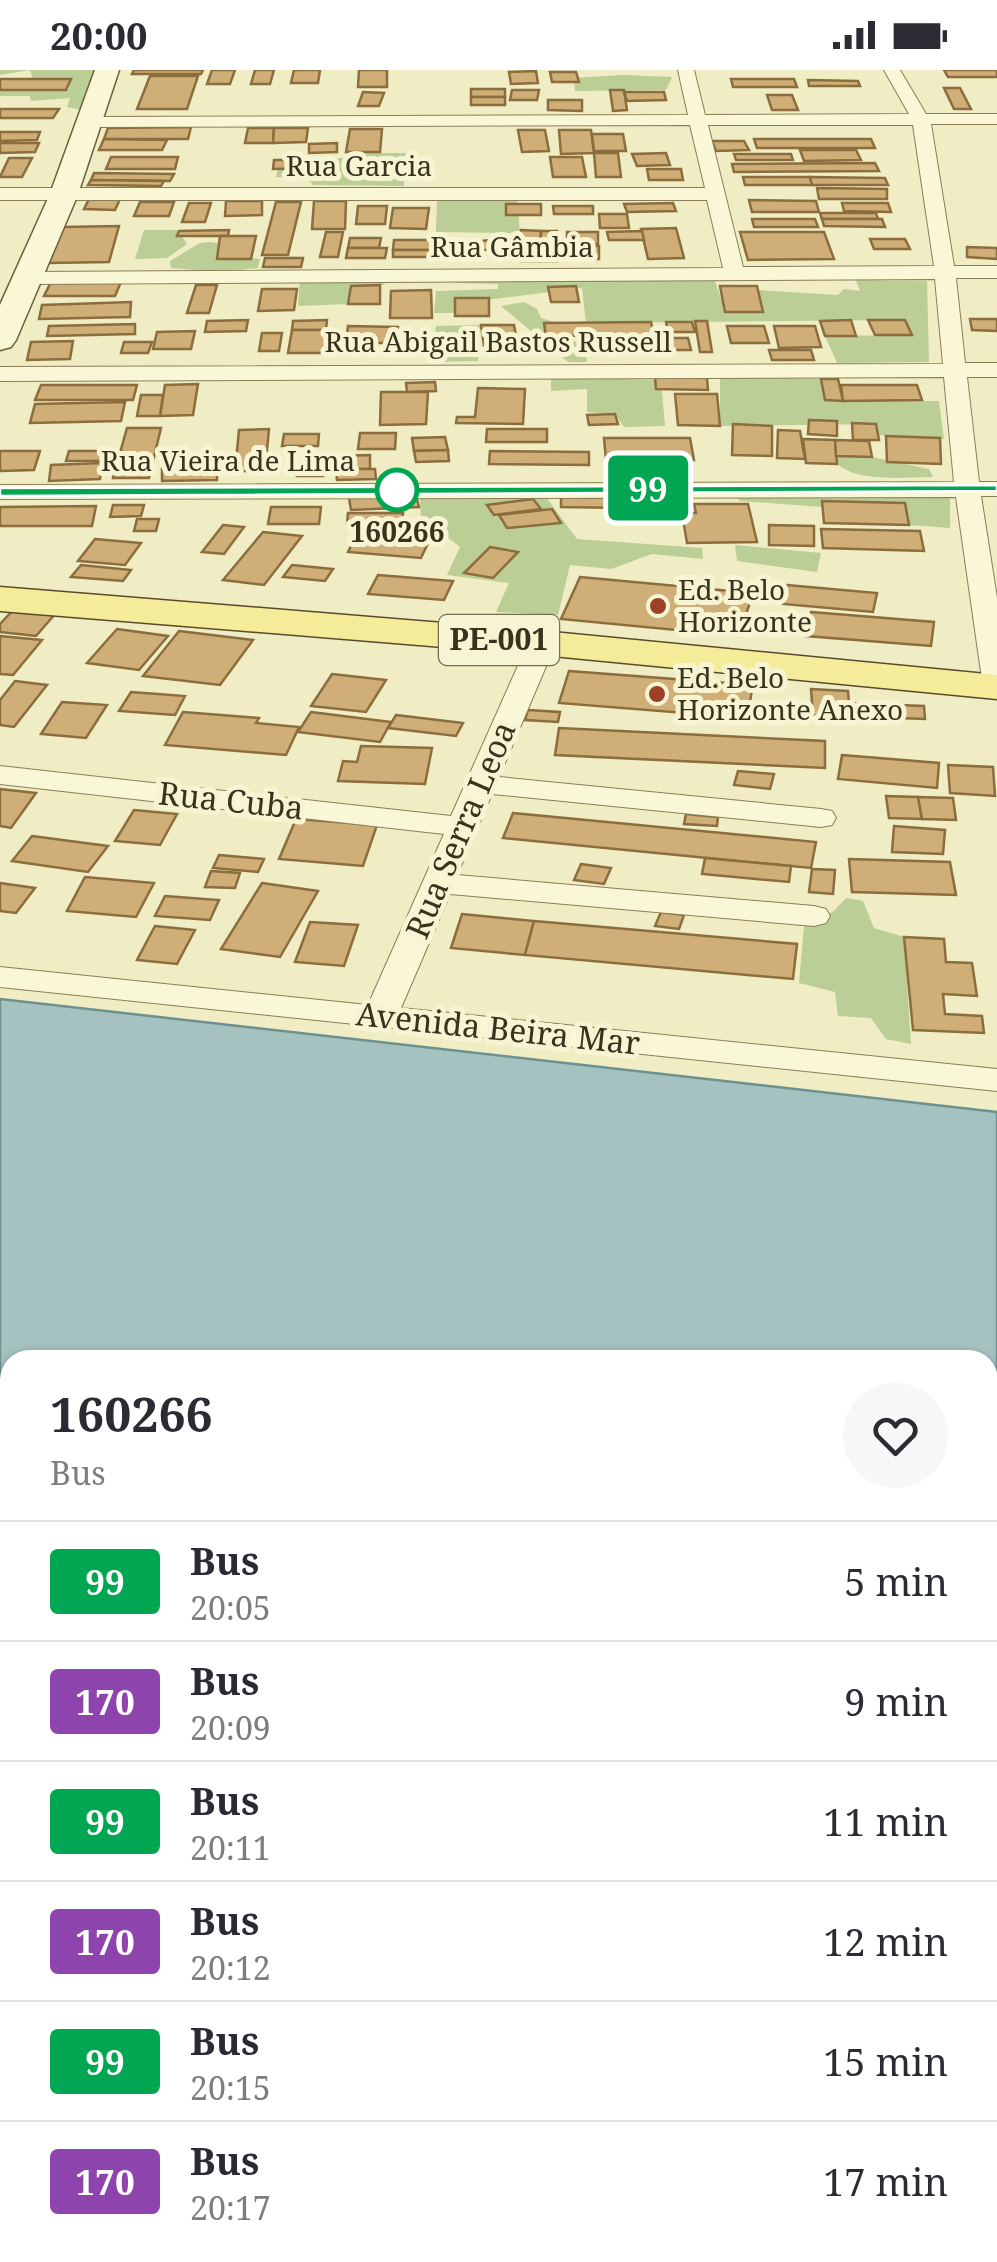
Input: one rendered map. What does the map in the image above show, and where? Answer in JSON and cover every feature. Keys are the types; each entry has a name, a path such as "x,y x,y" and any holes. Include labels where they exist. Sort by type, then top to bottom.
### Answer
{"main road":[{"path":"0,340 64,194 108,70"},
{"name":"PE-001","path":"0,599 542,643 997,686"}],"street":[{"path":"686,70 734,272"},
{"path":"892,70 921,120 945,272 966,487 997,686"},
{"path":"89,122 997,119"},
{"name":"Rua Garcia","path":"0,194 717,194"},
{"name":"Rua Gâmbia","path":"27,278 997,272"},
{"name":"Rua Abigail Bastos Russell","path":"0,374 997,370"},
{"name":"Rua Vieira de Lima","path":"0,492 997,489"},
{"name":"Rua Serra Leoa","path":"380,1017 542,643"},
{"name":"Rua Cuba","path":"0,775 463,827"},
{"path":"481,784 821,818"},
{"path":"438,882 814,916"},
{"name":"Avenida Beira Mar","path":"0,977 997,1080"}],"green space":[{"path":"0,70 30,70 0,75"},
{"path":"30,70 98,70 82,110 67,107 70,98 31,101 30,96 0,96 0,91 69,89 71,79 33,79"},
{"path":"672,77 666,90 575,91 574,78"},
{"path":"357,153 408,153 401,161 378,161 380,175 404,178 404,186 313,185 308,178 276,177 278,169 322,167 339,158 355,158"},
{"path":"517,198 520,233 436,232 437,199"},
{"path":"144,230 178,230 187,244 167,258 135,259"},
{"path":"200,243 228,245 227,255 260,259 258,268 222,272 171,268 170,261"},
{"path":"713,276 726,312 763,312 759,290 838,295 844,289 860,291 856,280 927,281 929,362 837,363 825,336 911,335 905,320 586,323 582,288 549,287 550,292 470,302 468,313 434,313 436,291 498,289 498,284 456,283 454,279"},
{"path":"380,278 385,285 352,286 348,304 298,306 300,279"},
{"path":"524,302 537,309 541,318 558,323 555,340 607,344 610,353 585,352 587,362 568,362 501,306"},
{"path":"481,325 478,361 431,362 436,326"},
{"path":"720,376 821,379 826,400 939,401 944,439 879,435 876,424 720,426"},
{"path":"551,377 661,380 665,426 624,427 615,414 587,412 587,389 551,391"},
{"path":"836,456 872,457 929,469 933,477 858,474 837,464"},
{"path":"950,492 950,528 909,525 905,503 822,501 822,507 740,501 735,493"},
{"path":"420,497 546,497 577,539 702,548 703,559 652,554 611,569 570,565 558,615 496,612 509,583 447,575 460,547 421,517"},
{"path":"735,545 821,553 817,572 737,561"},
{"path":"846,898 863,901 874,928 904,937 911,1044 886,1039 871,1018 838,1016 835,992 799,983 804,926 834,911"}],"water":[{"path":"0,999 997,1112 997,1350 0,1350"}],"building":[{"path":"134,70 203,70 201,74 132,74"},
{"path":"212,70 235,70 230,84 207,84"},
{"path":"255,70 274,70 270,84 251,84"},
{"path":"294,70 320,70 318,83 291,83"},
{"path":"359,70 387,70 387,87 358,87"},
{"path":"944,70 997,70 997,77 948,77"},
{"path":"536,71 538,83 511,84 509,72"},
{"path":"550,72 576,72 579,82 552,82"},
{"path":"150,76 198,76 187,109 137,109"},
{"path":"0,79 71,79 66,90 0,90"},
{"path":"731,79 794,79 797,87 733,87"},
{"path":"808,80 858,81 860,86 809,86"},
{"path":"944,88 960,88 971,109 954,109"},
{"path":"471,89 505,89 505,97 471,97"},
{"path":"512,90 539,90 537,100 510,100"},
{"path":"610,90 624,90 627,110 613,111"},
{"path":"363,92 384,93 379,106 358,106"},
{"path":"624,92 664,92 666,100 627,101"},
{"path":"767,95 792,95 798,110 772,110"},
{"path":"471,97 505,97 505,105 471,105"},
{"path":"548,100 582,100 582,111 548,110"},
{"path":"0,109 59,109 53,118 0,118"},
{"path":"191,127 188,139 104,139 108,128"},
{"path":"248,128 274,128 273,143 245,143"},
{"path":"274,128 308,128 306,142 273,143"},
{"path":"350,129 382,129 380,152 346,152"},
{"path":"518,130 545,130 549,151 522,152"},
{"path":"559,130 591,130 594,153 561,154"},
{"path":"0,132 40,132 37,140 0,141"},
{"path":"592,134 623,134 626,151 594,151"},
{"path":"104,139 167,140 162,150 99,150"},
{"path":"754,139 871,139 875,148 757,148"},
{"path":"712,141 744,141 749,150 716,151"},
{"path":"0,143 39,143 35,152 0,153"},
{"path":"337,143 337,152 309,153 309,144"},
{"path":"800,150 856,150 861,160 804,161"},
{"path":"594,153 618,153 621,177 596,177"},
{"path":"666,153 670,165 637,166 632,154"},
{"path":"734,154 791,154 793,160 736,160"},
{"path":"111,157 178,157 175,169 106,169"},
{"path":"550,157 582,157 586,177 553,177"},
{"path":"9,158 32,158 22,177 0,177"},
{"path":"274,160 315,160 315,168 273,169"},
{"path":"875,163 879,171 734,172 732,164"},
{"path":"647,169 681,169 683,180 649,180"},
{"path":"94,173 174,174 170,181 91,180"},
{"path":"743,177 810,177 812,185 745,185"},
{"path":"810,177 885,178 888,185 812,185"},
{"path":"91,180 164,181 161,186 88,185"},
{"path":"817,188 887,189 887,199 819,199"},
{"path":"89,199 120,199 115,210 84,209"},
{"path":"749,200 816,201 819,212 752,212"},
{"path":"226,201 262,201 262,215 225,216"},
{"path":"314,201 346,201 345,229 312,229"},
{"path":"140,202 174,202 169,216 134,216"},
{"path":"276,202 301,202 288,255 262,255"},
{"path":"189,203 211,203 205,222 182,222"},
{"path":"673,203 676,211 627,212 624,204"},
{"path":"842,203 888,203 891,212 844,211"},
{"path":"506,204 541,204 541,215 506,215"},
{"path":"358,206 387,206 385,224 356,224"},
{"path":"553,206 593,206 593,214 554,214"},
{"path":"393,208 429,208 426,229 390,228"},
{"path":"820,213 876,213 878,219 822,219"},
{"path":"599,214 627,214 629,228 600,228"},
{"path":"752,219 815,219 818,227 754,227"},
{"path":"822,219 882,219 885,227 824,226"},
{"path":"119,226 109,262 49,263 61,227"},
{"path":"676,228 684,258 648,259 641,229"},
{"path":"229,230 228,236 177,236 179,231"},
{"path":"521,230 541,231 541,243 520,243"},
{"path":"541,231 557,231 557,261 540,261"},
{"path":"642,231 644,240 609,240 607,232"},
{"path":"326,232 343,232 338,257 320,257"},
{"path":"567,232 598,232 598,244 567,244"},
{"path":"740,232 824,232 834,259 748,260"},
{"path":"220,236 256,236 251,259 217,259"},
{"path":"350,238 381,238 379,248 348,248"},
{"path":"503,238 514,246 471,252 460,244"},
{"path":"870,239 905,239 910,249 874,249"},
{"path":"394,240 432,240 431,250 393,250"},
{"path":"520,245 539,245 540,261 521,261"},
{"path":"571,246 599,246 599,259 571,259"},
{"path":"967,247 997,248 997,259 967,257"},
{"path":"348,248 387,248 385,258 346,258"},
{"path":"393,250 431,250 431,257 393,257"},
{"path":"265,258 303,258 301,267 263,267"},
{"path":"51,282 121,282 115,296 44,296"},
{"path":"196,285 217,285 209,313 187,313"},
{"path":"380,285 380,304 348,304 351,286"},
{"path":"576,286 579,302 551,302 548,287"},
{"path":"720,286 757,286 763,312 725,312"},
{"path":"262,289 297,289 294,310 258,311"},
{"path":"431,290 432,318 390,318 391,291"},
{"path":"455,298 489,298 489,316 455,316"},
{"path":"131,302 130,317 39,319 42,305"},
{"path":"970,319 997,319 997,331 972,330"},
{"path":"248,320 246,331 205,332 207,321"},
{"path":"327,320 326,330 292,330 293,321"},
{"path":"851,320 856,336 825,336 820,321"},
{"path":"868,320 905,320 912,335 875,335"},
{"path":"695,321 707,321 712,352 700,352"},
{"path":"651,322 654,335 546,336 544,323"},
{"path":"666,322 692,322 695,332 668,332"},
{"path":"135,324 135,334 47,336 49,326"},
{"path":"481,325 514,325 519,352 485,353"},
{"path":"348,326 398,327 397,343 346,343"},
{"path":"727,326 764,326 769,343 731,343"},
{"path":"774,326 815,326 821,347 779,348"},
{"path":"292,330 326,330 323,353 288,353"},
{"path":"195,331 191,349 153,349 157,332"},
{"path":"262,333 282,333 279,351 259,351"},
{"path":"608,335 638,335 640,344 610,344"},
{"path":"665,338 688,338 691,350 667,350"},
{"path":"73,341 70,359 27,360 31,342"},
{"path":"124,342 152,342 148,353 121,353"},
{"path":"769,350 811,350 814,360 772,360"},
{"path":"655,377 707,378 708,390 656,389"},
{"path":"821,379 838,379 843,401 825,400"},
{"path":"435,382 436,391 407,392 406,383"},
{"path":"198,384 193,415 160,416 165,385"},
{"path":"41,385 137,385 133,400 35,400"},
{"path":"841,385 917,385 922,400 843,401"},
{"path":"478,388 525,389 523,424 456,423 457,417 475,417"},
{"path":"381,392 428,392 426,424 380,425"},
{"path":"675,394 717,394 720,426 678,425"},
{"path":"141,395 163,395 160,416 137,416"},
{"path":"125,402 121,421 30,423 35,404"},
{"path":"615,414 618,424 589,425 587,415"},
{"path":"809,420 837,421 837,436 808,434"},
{"path":"852,423 876,424 879,440 853,440"},
{"path":"733,424 772,426 772,456 732,455"},
{"path":"127,428 161,428 149,478 113,478"},
{"path":"269,429 265,471 235,471 239,430"},
{"path":"487,429 547,429 547,442 486,442"},
{"path":"778,430 800,431 805,459 777,458"},
{"path":"360,433 396,433 395,449 358,449"},
{"path":"284,434 319,434 318,446 282,446"},
{"path":"886,436 940,438 941,464 887,462"},
{"path":"445,437 448,450 414,451 412,438"},
{"path":"604,438 690,438 694,460 606,460"},
{"path":"803,439 835,440 837,464 806,463"},
{"path":"835,440 869,441 872,457 836,456"},
{"path":"448,450 449,461 416,462 414,451"},
{"path":"0,451 40,451 34,470 0,471"},
{"path":"69,451 121,451 118,461 66,461"},
{"path":"490,451 589,452 589,465 489,464"},
{"path":"370,455 370,469 336,469 336,456"},
{"path":"102,463 100,479 49,481 51,465"},
{"path":"323,464 323,476 297,476 299,465"},
{"path":"217,467 217,480 162,481 162,469"},
{"path":"336,469 375,469 376,479 337,480"},
{"path":"416,495 419,507 351,510 349,498"},
{"path":"561,497 621,498 622,508 561,507"},
{"path":"533,499 541,509 494,515 487,505"},
{"path":"640,499 689,499 691,508 642,508"},
{"path":"822,501 905,503 909,525 824,523"},
{"path":"694,504 748,504 757,542 687,543 682,513 696,513"},
{"path":"113,505 144,505 141,516 110,517"},
{"path":"96,506 92,526 0,526 0,507"},
{"path":"271,507 321,507 319,524 268,524"},
{"path":"552,509 561,523 507,528 499,515"},
{"path":"348,513 403,513 402,524 347,524"},
{"path":"137,519 159,519 156,531 134,531"},
{"path":"223,525 244,527 224,554 202,552"},
{"path":"769,525 814,526 814,546 769,545"},
{"path":"821,529 920,531 924,551 823,548"},
{"path":"263,532 302,536 264,585 223,580"},
{"path":"355,538 428,543 421,558 348,552"},
{"path":"95,539 141,543 125,565 78,561"},
{"path":"490,547 518,552 493,578 464,573"},
{"path":"81,565 131,570 123,581 71,577"},
{"path":"292,565 333,569 325,581 283,577"},
{"path":"378,575 453,581 444,600 368,594"},
{"name":"Ed. Belo Horizonte","path":"580,577 753,593 739,636 561,619"},
{"path":"787,585 877,593 873,612 783,604"},
{"path":"15,608 56,613 36,636 0,632 0,624"},
{"path":"811,612 934,622 931,646 806,636"},
{"path":"117,629 168,636 139,670 87,663"},
{"path":"179,631 253,640 220,685 143,676"},
{"path":"0,636 42,640 13,675 0,674"},
{"name":"Ed. Belo Horizonte Anexo","path":"569,671 753,685 747,718 559,703"},
{"path":"332,674 386,680 366,712 311,706"},
{"path":"15,681 47,685 14,727 0,725 0,700"},
{"path":"811,689 848,691 849,703 924,706 925,719 813,715"},
{"path":"131,692 185,696 175,715 119,711"},
{"path":"62,702 107,705 86,738 41,734"},
{"path":"528,710 560,712 558,722 525,720"},
{"path":"183,712 259,718 256,723 299,727 286,755 165,745"},
{"path":"311,712 391,722 380,742 298,732"},
{"path":"396,715 463,723 456,736 388,728"},
{"path":"559,728 825,741 825,768 555,755"},
{"path":"361,746 432,748 425,784 338,781 343,761 357,762"},
{"path":"842,755 939,763 937,788 838,779"},
{"path":"948,765 993,767 995,796 950,793"},
{"path":"738,771 774,774 770,789 734,785"},
{"path":"0,789 36,793 11,828 0,826"},
{"path":"886,796 918,797 922,819 889,818"},
{"path":"918,797 953,798 956,820 922,819"},
{"path":"134,810 177,814 160,845 115,841"},
{"path":"513,813 816,842 811,868 503,838"},
{"path":"686,814 718,817 717,826 684,824"},
{"path":"296,819 377,825 363,866 279,859"},
{"path":"894,826 945,830 943,854 892,852"},
{"path":"32,836 108,846 88,872 12,861"},
{"path":"219,855 264,859 258,872 213,868"},
{"path":"705,858 791,866 789,882 702,874"},
{"path":"849,859 950,862 956,895 852,892"},
{"path":"581,864 611,868 604,884 574,880"},
{"path":"812,869 835,870 833,894 809,892"},
{"path":"211,871 240,873 235,888 205,887"},
{"path":"85,877 154,883 136,917 67,911"},
{"path":"0,883 35,888 16,913 0,911"},
{"path":"262,883 318,891 280,957 221,949"},
{"path":"165,896 219,900 210,920 155,916"},
{"path":"661,912 684,915 679,929 655,926"},
{"path":"462,914 534,921 525,955 451,948"},
{"path":"534,921 797,944 793,979 525,955"},
{"path":"310,922 358,925 344,966 295,962"},
{"path":"155,926 195,930 177,964 137,960"},
{"path":"904,937 944,939 946,962 972,963 977,996 943,994 945,1014 982,1016 984,1033 913,1030"}],"bus line":[{"name":"99","path":"0,492 997,489"}],"place":[{"name":"160266","path":"397,490"},
{"name":"Ed. Belo Horizonte","path":"658,606"},
{"name":"Ed. Belo Horizonte Anexo","path":"657,694"}]}
